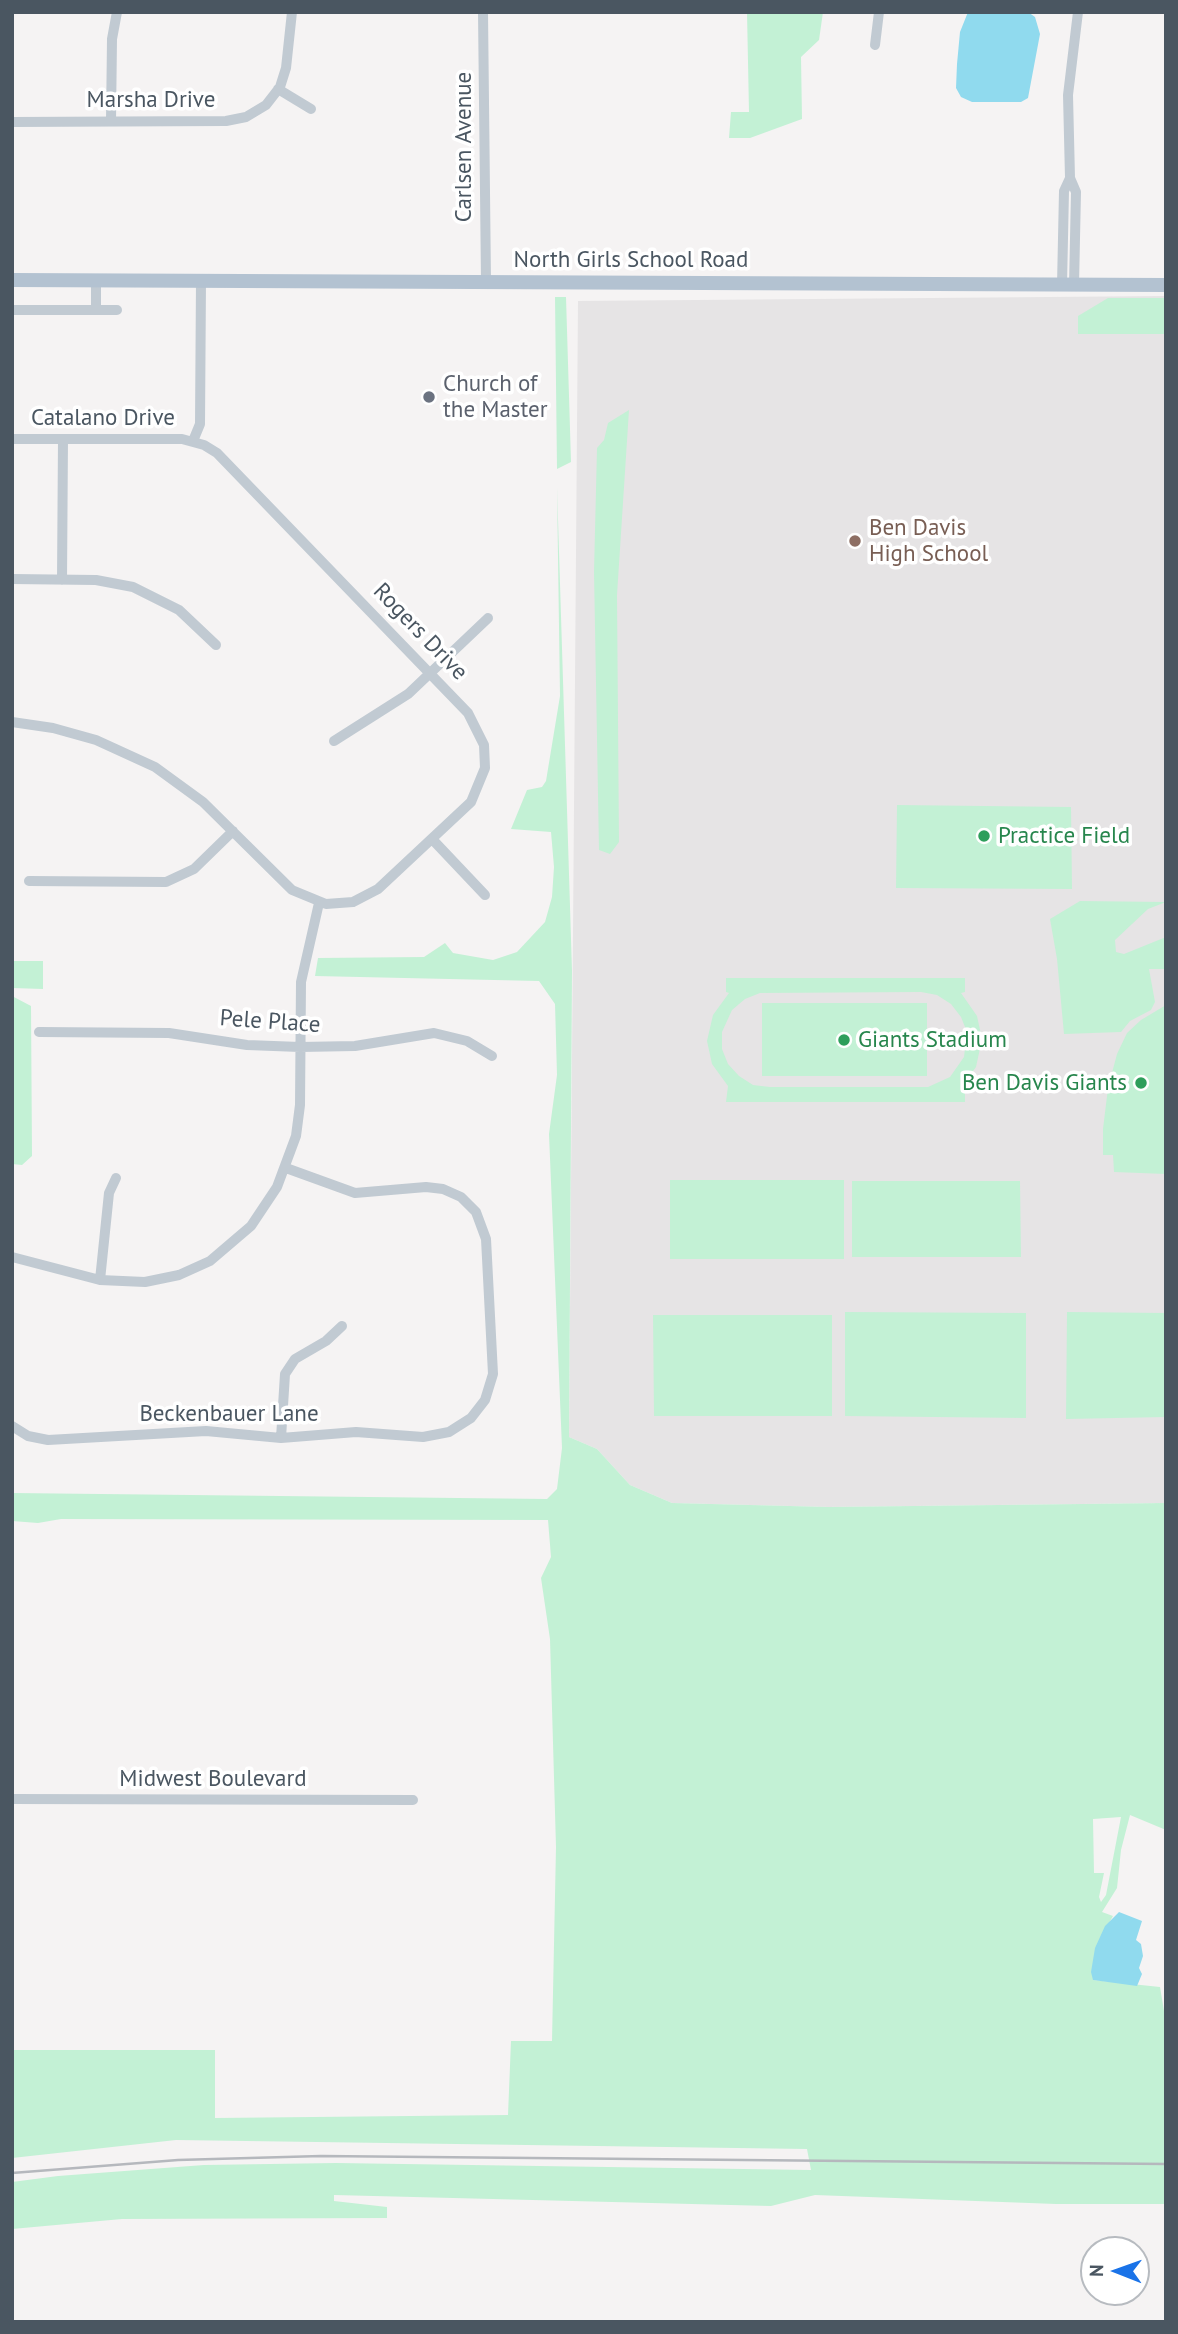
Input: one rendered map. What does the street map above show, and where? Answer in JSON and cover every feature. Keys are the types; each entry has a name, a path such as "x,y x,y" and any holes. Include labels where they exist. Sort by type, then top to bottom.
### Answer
{"main road":[{"name":"North Girls School Road","path":"12,280 1166,285"}],"street":[{"path":"110,121 112,38 117,12"},
{"path":"292,12 286,68 278,89 311,109"},
{"name":"Carlsen Avenue","path":"483,12 486,282"},
{"path":"875,45 879,12"},
{"path":"1068,285 1065,191 1070,178 1068,95 1078,12"},
{"name":"Marsha Drive","path":"12,122 232,121 258,111 278,89"},
{"path":"96,281 96,310"},
{"path":"193,441 200,424 201,281"},
{"path":"12,310 117,310"},
{"name":"Catalano Drive","path":"12,439 193,441"},
{"path":"62,439 62,580"},
{"name":"Rogers Drive","path":"193,441 220,455 471,716 480,732 485,754 483,777 471,802 366,897 344,904 319,903"},
{"path":"12,579 110,582 150,594 191,618 216,645"},
{"path":"334,741 398,702 488,618"},
{"path":"12,722 72,733 137,758 196,795 292,890 319,903 301,982 298,1122 286,1168 256,1221 232,1245 210,1261 159,1280 131,1283 100,1280 12,1258"},
{"path":"29,881 166,882 194,869 233,831"},
{"path":"432,839 485,895"},
{"name":"Pele Place","path":"39,1032 169,1033 247,1045 300,1047 355,1046 434,1033 467,1041 492,1056"},
{"name":"Beckenbauer Lane","path":"12,1426 32,1437 48,1440 206,1431 281,1438 356,1432 435,1436 459,1427 482,1404 490,1387 493,1362 486,1239 476,1212 461,1197 443,1189 426,1187 355,1193 286,1168"},
{"path":"100,1280 109,1192 116,1178"},
{"path":"281,1438 285,1374 295,1359 330,1338 342,1326"},
{"name":"Midwest Boulevard","path":"12,1800 413,1800"}],"shaded area":[{"path":"1166,296 1166,1503 829,1507 672,1503 630,1485 597,1449 569,1437 578,301"}],"green space":[{"path":"747,12 823,12 819,40 801,57 802,119 750,138 729,138 731,112 749,112"},
{"path":"555,297 566,297 571,462 557,469"},
{"path":"1108,298 1166,298 1166,334 1078,334 1078,316"},
{"path":"629,410 617,595 619,842 610,854 599,850 594,572 597,448 604,440 608,423"},
{"path":"557,487 572,971 569,1437 597,1449 630,1485 672,1503 829,1507 1166,1503 1166,1830 1130,1815 1121,1850 1117,1888 1102,1912 1113,1916 1101,1937 1093,1980 1160,1987 1164,2011 1166,1958 1166,2204 1056,2204 815,2195 771,2206 334,2195 334,2201 387,2207 387,2218 122,2219 12,2229 12,2182 204,2165 336,2163 811,2170 807,2149 176,2140 12,2158 12,2050 215,2050 215,2118 508,2115 511,2041 552,2041 556,1847 550,1639 541,1578 551,1557 548,1520 61,1519 38,1523 12,1521 12,1493 547,1499 557,1489 562,1448 549,1134 557,1075 555,1004 539,981 315,976 318,958 424,957 445,943 453,953 493,960 517,952 545,922 552,897 554,867 551,832 511,829 527,790 542,787 546,781 560,696","holes":["1121,1817 1106,1895 1101,1902 1099,1897 1104,1873 1094,1873 1093,1819"]},
{"name":"Practice Field","path":"897,805 1071,807 1072,889 896,888"},
{"path":"1080,901 1166,902 1148,909 1115,940 1116,952 1124,954 1166,937 1166,969 1149,969 1155,1002 1151,1010 1130,1021 1121,1032 1064,1034 1057,959 1050,919"},
{"path":"12,961 43,961 43,989 12,988"},
{"path":"726,978 965,978 965,992 961,993 977,1016 982,1039 976,1067 961,1087 965,1087 965,1102 726,1102 728,1086 712,1064 707,1041 713,1015 729,993 726,992","holes":["921,992 937,995 951,1004 961,1017 967,1032 964,1057 950,1077 928,1087 753,1085 739,1076 728,1064 722,1049 722,1032 732,1010 745,999 760,993"]},
{"path":"12,996 31,1006 32,1156 22,1165 12,1164"},
{"name":"Giants Stadium","path":"762,1003 927,1003 927,1076 762,1076"},
{"name":"Ben Davis Giants","path":"1166,1005 1166,1174 1114,1172 1113,1155 1103,1155 1103,1129 1108,1088 1117,1054 1127,1033 1141,1020"},
{"path":"670,1180 844,1180 844,1259 670,1259"},
{"path":"852,1181 1020,1181 1021,1257 852,1257"},
{"path":"845,1312 1026,1313 1026,1418 845,1416"},
{"path":"1067,1312 1166,1313 1166,1417 1066,1419"},
{"path":"653,1315 832,1315 832,1416 654,1416"}],"water":[{"path":"968,12 1028,12 1035,17 1040,34 1028,98 1021,102 972,102 961,97 956,88 957,64 960,32"},
{"path":"1119,1912 1142,1921 1136,1940 1141,1944 1143,1956 1139,1968 1142,1974 1137,1986 1093,1980 1091,1972 1095,1948 1105,1926"}],"railway":[{"path":"12,2173 178,2160 321,2156 1166,2164"}],"place":[{"name":"Church of the Master","path":"429,397"},
{"name":"Ben Davis High School","path":"855,541"},
{"name":"Practice Field","path":"984,836"},
{"name":"Giants Stadium","path":"844,1040"},
{"name":"Ben Davis Giants","path":"1141,1083"}]}
